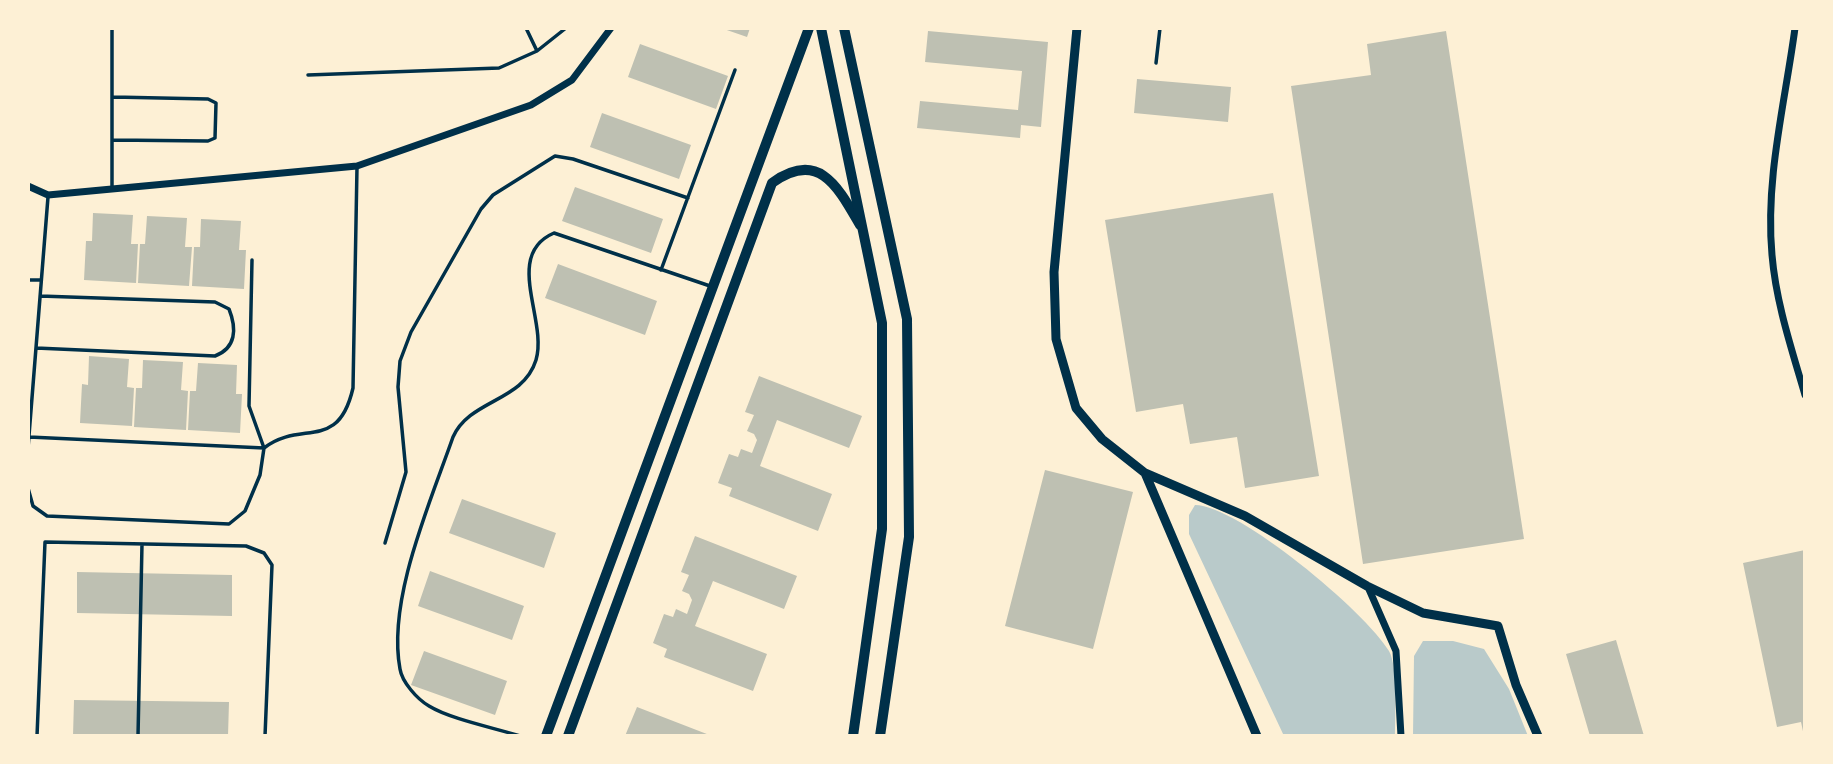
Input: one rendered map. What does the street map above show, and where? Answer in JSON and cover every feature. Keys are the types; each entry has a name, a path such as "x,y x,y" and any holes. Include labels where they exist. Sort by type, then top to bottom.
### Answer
{"main road":[{"path":"546,736 809,28"},
{"path":"821,28 882,323 883,529 853,736"},
{"path":"844,28 907,319 909,537 880,736"},
{"path":"568,736 772,183 790,170 813,171 830,177 860,225"}],"street":[{"path":"28,186 48,195 357,166 531,105 572,80 611,28"},
{"path":"1077,28 1054,272 1056,339 1076,408 1102,439 1145,473 1245,516 1367,586 1423,613 1498,625 1516,685 1538,736"},
{"path":"1795,28 1774,158 1771,223 1777,293 1805,395"},
{"path":"1145,473 1257,736"},
{"path":"1367,586 1396,651 1401,736"}],"lane":[{"path":"112,189 113,28"},
{"path":"526,28 537,51"},
{"path":"307,75 499,68 537,51 566,28"},
{"path":"1156,63 1160,28"},
{"path":"661,270 735,70"},
{"path":"113,97 208,99 216,103 215,138 208,141 113,140"},
{"path":"385,543 406,472 398,387 400,361 411,332 481,209 493,195 555,156 573,159 688,198"},
{"path":"29,438 264,448 278,437 306,435 338,424 348,411 353,388 357,166"},
{"path":"28,448 48,195"},
{"path":"520,736 429,706 413,693 400,672 397,631 412,557 460,421 503,398 524,380 535,362 540,340 529,285 529,262 541,239 554,233 712,287"},
{"path":"28,488 33,506 47,516 229,524 245,511 260,475 264,448 249,406 252,260"},
{"path":"28,280 41,280"},
{"path":"36,348 215,356 226,352 232,344 234,323 229,309 215,302 40,296"},
{"path":"37,736 45,541 246,546 264,553 272,565 265,736"},
{"path":"138,736 142,544"}],"shaded area":[{"path":"1195,505 1215,510 1240,522 1300,563 1376,634 1389,651 1394,668 1395,736 1284,736 1189,534 1189,515"},
{"path":"1423,641 1453,641 1484,649 1509,689 1528,736 1413,736 1414,656"}],"building":[{"path":"721,28 750,28 747,37"},
{"path":"928,31 1048,42 1041,127 1021,125 1020,138 917,128 920,101 1018,110 1022,71 925,62"},
{"path":"1446,31 1524,539 1363,564 1291,86 1371,75 1367,44"},
{"path":"640,44 728,76 716,109 628,77"},
{"path":"1137,79 1231,87 1228,122 1134,113"},
{"path":"602,113 691,145 679,179 590,147"},
{"path":"575,187 663,219 651,253 562,221"},
{"path":"1273,193 1319,476 1245,488 1237,437 1190,444 1183,404 1136,412 1105,220"},
{"path":"93,213 133,215 131,244 138,244 136,283 84,280 86,241 92,241"},
{"path":"147,216 187,218 185,247 192,247 189,286 138,283 140,244 145,244"},
{"path":"201,219 241,221 239,250 246,250 244,289 192,286 194,247 200,247"},
{"path":"558,264 657,301 645,335 545,298"},
{"path":"89,356 129,359 127,387 134,388 132,426 80,423 82,384 88,385"},
{"path":"143,360 183,362 181,390 188,391 186,430 134,427 136,388 142,388"},
{"path":"198,363 237,365 236,394 242,394 240,433 188,430 190,391 196,391"},
{"path":"759,376 862,416 849,448 777,420 760,466 832,494 818,531 729,496 732,488 718,483 729,454 738,457 741,449 752,453 757,440 754,434 747,431 754,415 745,412"},
{"path":"1045,470 1133,492 1093,649 1005,626"},
{"path":"462,499 556,533 544,568 449,533"},
{"path":"695,536 797,576 784,609 713,581 695,626 767,654 753,691 664,657 667,649 653,643 664,614 673,617 676,609 687,614 692,600 689,594 682,591 689,575 681,572"},
{"path":"1805,550 1804,736 1801,722 1777,727 1743,563"},
{"path":"430,571 524,606 512,640 418,606"},
{"path":"77,572 232,575 232,616 77,613"},
{"path":"1616,640 1644,736 1590,736 1566,654"},
{"path":"424,651 507,681 495,715 411,685"},
{"path":"74,700 229,702 228,736 73,736"},
{"path":"637,707 712,736 625,736"}]}
